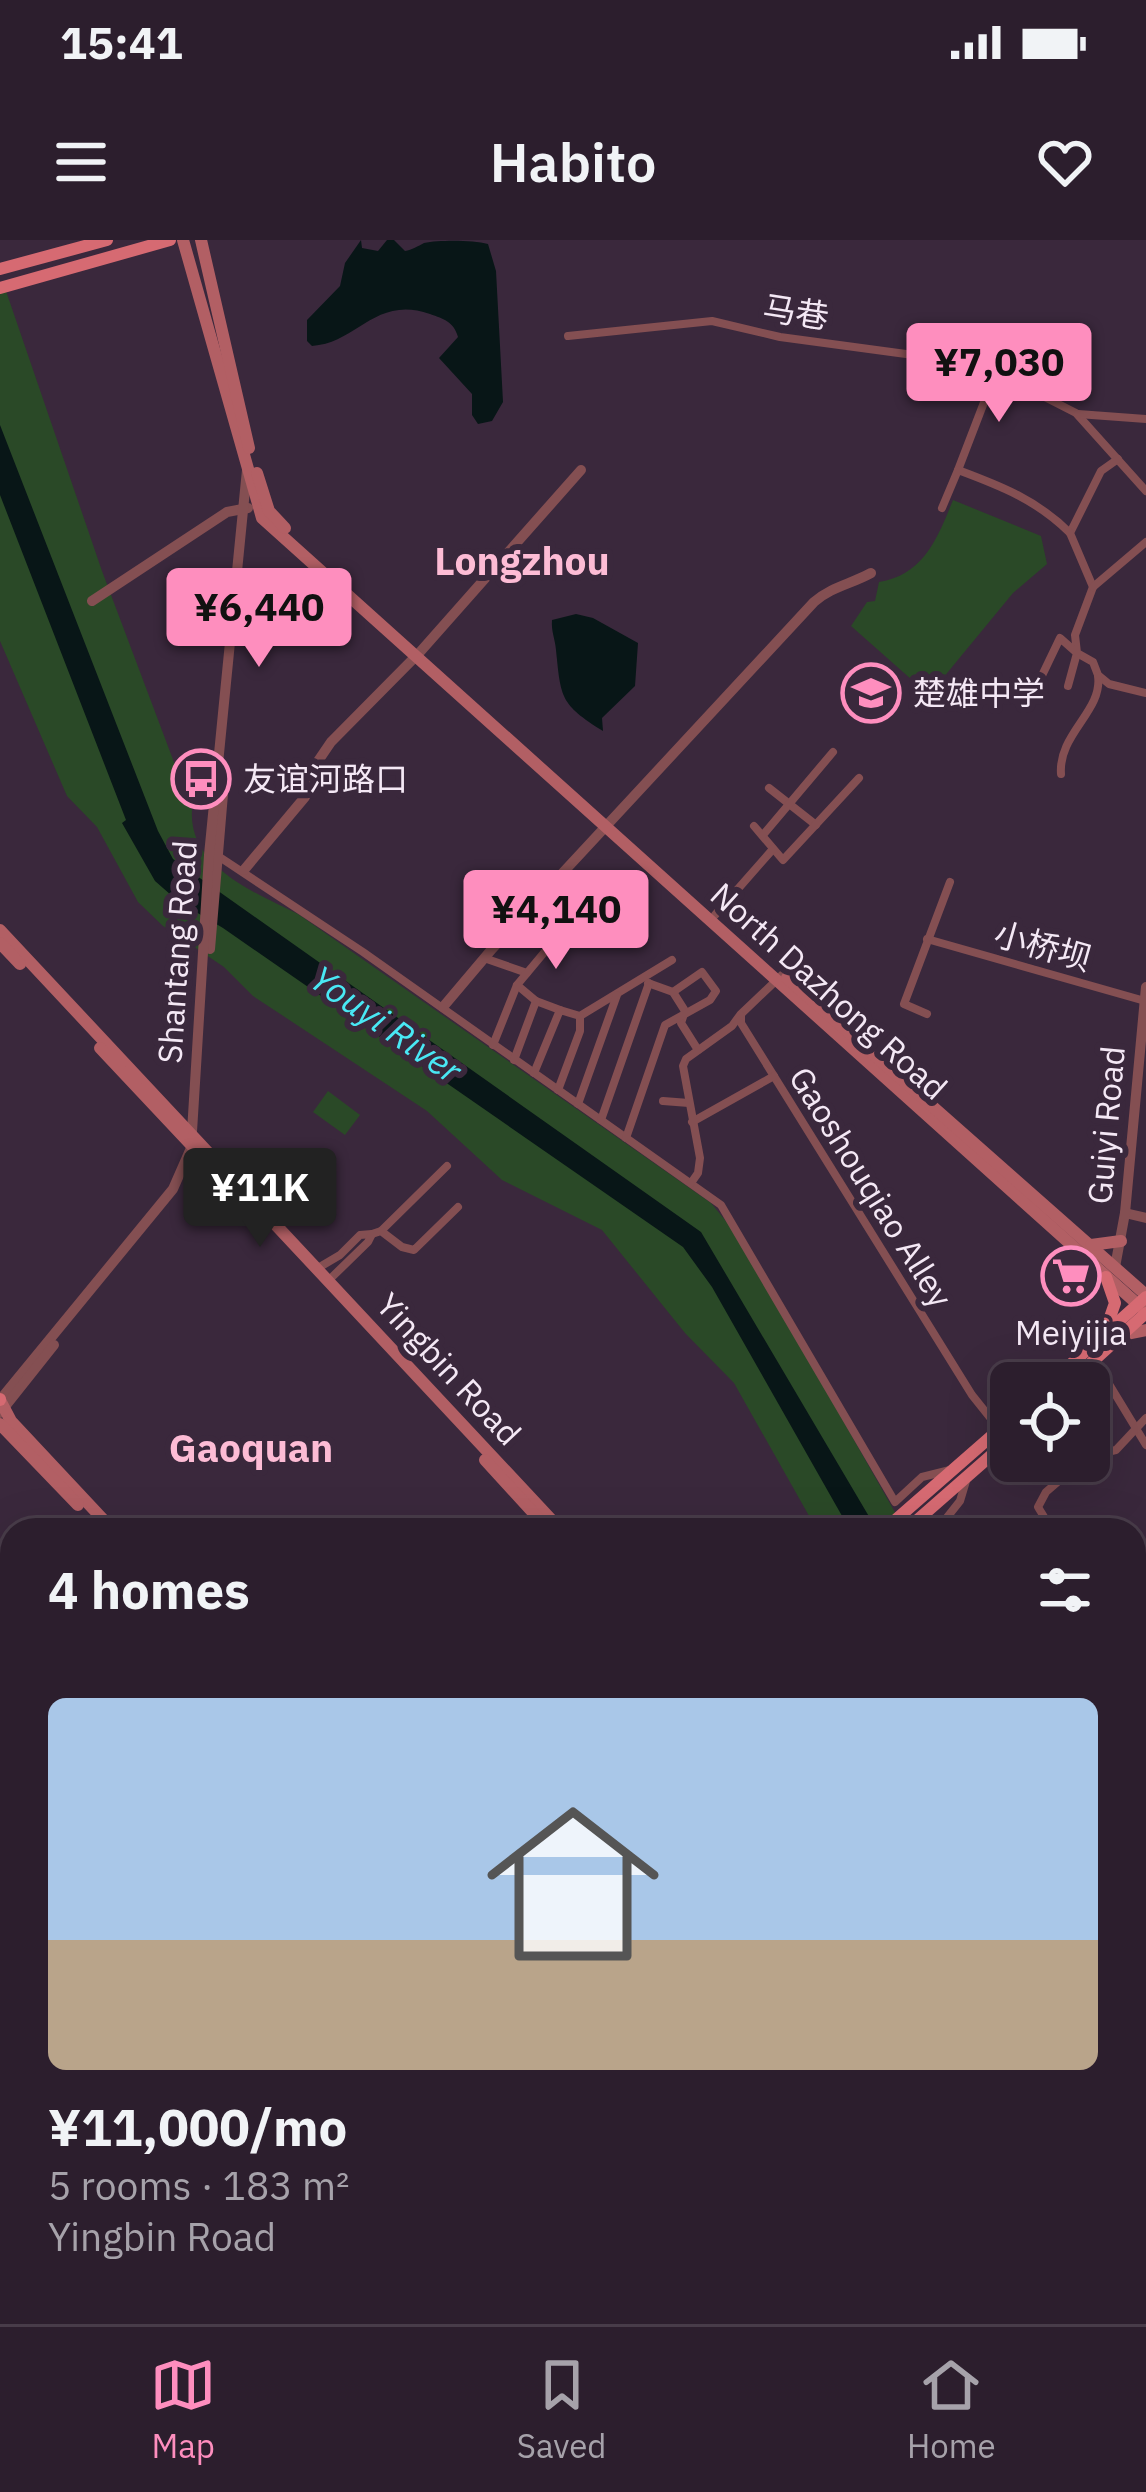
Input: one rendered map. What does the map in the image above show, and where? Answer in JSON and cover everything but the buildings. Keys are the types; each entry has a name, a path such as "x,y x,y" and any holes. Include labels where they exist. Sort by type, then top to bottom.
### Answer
{"main road":[{"path":"0,269 107,240"},
{"path":"0,288 170,240"},
{"name":"North Dazhong Road","path":"183,240 250,463 275,520 418,655"},
{"name":"North Dazhong Road","path":"201,240 248,443 251,509 1114,1272"},
{"name":"North Dazhong Road","path":"608,825 1091,1245 1144,1304"},
{"name":"Yingbin Road","path":"0,930 194,1144 318,1268 550,1518"},
{"name":"Yingbin Road","path":"0,943 346,1306 538,1518"},
{"path":"1091,1245 1121,1241"},
{"path":"1105,1331 1114,1310 1114,1272"},
{"path":"1072,1362 1144,1304"},
{"path":"1094,1360 1144,1304"},
{"path":"1121,1335 1146,1330"},
{"path":"1,1408 93,1518"},
{"path":"1,1408 102,1518"},
{"path":"897,1518 990,1442"},
{"path":"919,1518 966,1480 990,1450"}],"street":[{"name":"马巷","path":"568,336 712,321 780,337 982,365 1076,413"},
{"path":"942,508 988,392 976,384 982,365"},
{"path":"1076,413 1146,419"},
{"path":"1076,413 1146,491"},
{"path":"1070,533 1101,471 1118,459"},
{"name":"Shantang Road","path":"212,873 251,509 250,463"},
{"path":"244,870 304,797 316,764 331,742 418,655 580,470"},
{"path":"958,470 1016,491 1050,513 1070,533 1093,587"},
{"name":"Shantang Road","path":"1,1408 173,1189 194,1144 212,873 251,509"},
{"path":"92,601 227,512 251,509 275,520"},
{"path":"1068,686 1077,653 1075,635 1093,587 1146,542"},
{"path":"442,1007 828,589 871,573"},
{"path":"1036,688 1060,638 1093,662 1098,675 1100,690 1060,756 1061,774"},
{"path":"1098,675 1109,684 1146,693"},
{"path":"763,835 833,752"},
{"path":"754,826 783,860 859,778"},
{"path":"769,788 816,824"},
{"path":"715,915 773,849"},
{"path":"217,855 722,1205 895,1502 922,1477 954,1470"},
{"path":"927,1014 904,1004 950,881"},
{"path":"494,1045 517,985 598,888"},
{"name":"小桥坝","path":"927,939 1145,1001"},
{"path":"484,958 527,973"},
{"path":"517,985 536,1001 580,1016 645,981 672,960"},
{"path":"626,1138 665,1025 710,1000 716,991 702,972 673,992"},
{"path":"691,1183 700,1158 683,1066 732,1026 780,976"},
{"path":"645,981 673,992 685,1011"},
{"path":"601,1120 645,981"},
{"name":"Guiyi Road","path":"1114,1272 1128,1214 1146,987"},
{"path":"578,1104 617,994"},
{"path":"514,1060 536,1001"},
{"path":"534,1073 560,1010"},
{"path":"685,1011 681,1023 698,1050"},
{"name":"Gaoshouqiao Alley","path":"741,1014 741,1023 972,1395 990,1412"},
{"path":"558,1090 580,1031 580,1016"},
{"path":"1114,1272 1128,1214 1146,1035"},
{"path":"692,1122 774,1076"},
{"path":"662,1101 689,1103"},
{"path":"328,1280 447,1166"},
{"path":"318,1268 340,1255 360,1234 376,1232 415,1250 458,1207"},
{"path":"1128,1214 1146,1218"},
{"path":"1094,1360 1146,1444"},
{"path":"1110,1452 1146,1418"},
{"path":"947,1518 960,1501 966,1480"},
{"path":"1045,1518 1038,1507 1058,1482"}],"green space":[{"path":"6,291 102,571 192,810 201,847 228,876 298,914 711,1203 739,1237 898,1518 810,1518 734,1383 685,1333 602,1230 502,1180 427,1111 253,996 224,967 163,926 138,902 97,827 67,796 0,641 0,293"},
{"path":"953,500 1041,536 1047,564 1013,593 929,695 851,626 867,602 875,601 879,582 907,571 927,552"},
{"path":"328,1091 360,1115 345,1135 313,1112"}],"water":[{"path":"361,240 362,248 378,251 387,240 394,240 405,251 438,241 488,244 496,271 503,402 492,421 478,424 472,415 472,394 439,358 458,337 451,324 440,318 395,311 328,343 312,346 307,341 307,320 340,286 345,263"},
{"name":"Youyi River","path":"0,425 173,859 701,1232 870,1518 843,1518 712,1287 683,1247 155,881 122,823 126,820 0,495"},
{"path":"576,614 638,643 635,686 602,718 603,731 578,714 562,690 552,620"}],"place":[{"name":"楚雄中学","path":"871,693"},
{"name":"友谊河路口","path":"201,779"},
{"name":"Meiyijia","path":"1071,1276"}],"district":[{"name":"Longzhou","path":"522,561"},
{"name":"Gaoquan","path":"251,1448"}]}
